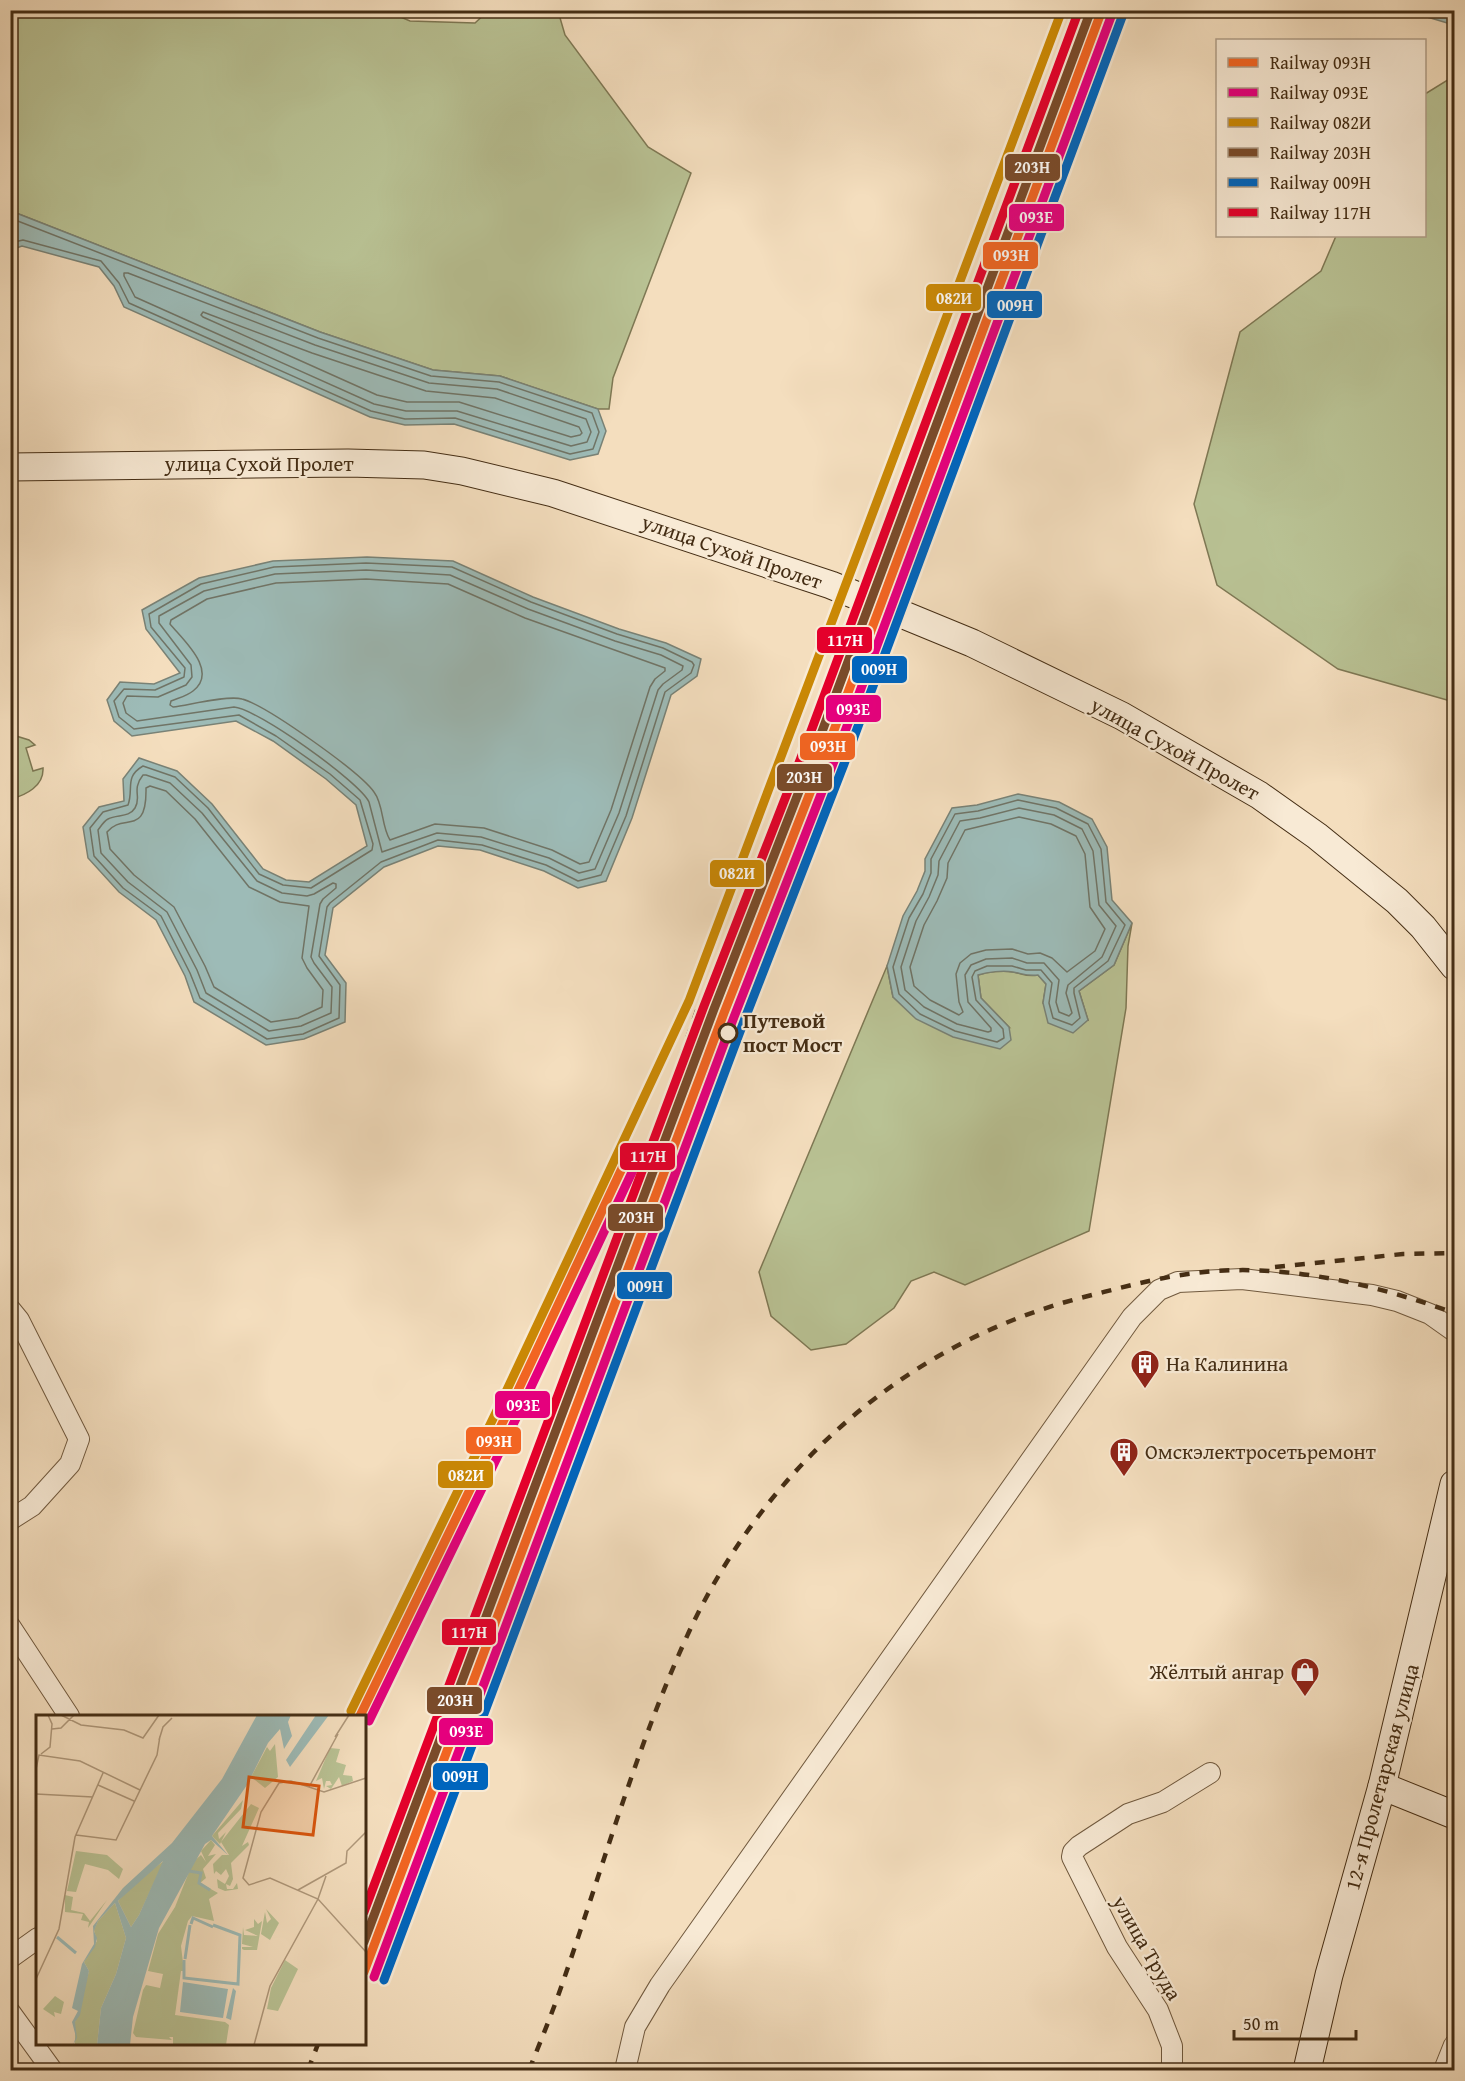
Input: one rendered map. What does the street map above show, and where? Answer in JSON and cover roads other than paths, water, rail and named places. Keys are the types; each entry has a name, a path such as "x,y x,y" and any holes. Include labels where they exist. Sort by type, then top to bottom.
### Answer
{"main road":[{"name":"улица Сухой Пролет","path":"10,467 357,463 424,465 462,471 553,494 831,585 972,643 1122,716 1259,795 1317,836 1397,901 1423,927 1455,966"},
{"name":"12-я Пролетарская улица","path":"1307,2070 1329,1975 1382,1786 1455,1484"},
{"path":"1382,1786 1455,1815"}],"street":[{"path":"626,2065 635,2027 660,1985 1132,1317 1159,1290 1178,1282 1242,1280 1372,1295 1397,1301 1430,1314 1455,1331"},
{"path":"10,1309 20,1320 79,1439 70,1464 32,1506 10,1520"},
{"path":"10,1626 68,1715"},
{"name":"улица Труда","path":"1172,2070 1172,2046 1158,2010 1117,1947 1072,1857 1079,1845 1128,1814 1163,1802 1210,1773"},
{"path":"10,1958 36,1939"},
{"path":"10,2012 52,2070"},
{"path":"1443,2070 1455,2045"}],"water":[{"path":"1407,11 1454,11 1454,25"},
{"path":"11,211 320,332 433,370 500,376 598,409 606,431 598,454 570,460 454,424 405,425 370,417 124,307 114,286 99,267 22,246 11,250"},
{"path":"367,557 453,561 533,597 619,629 666,643 701,659 697,676 671,695 632,818 606,881 578,888 544,871 480,850 438,846 384,867 333,908 325,955 346,983 345,1022 304,1039 266,1045 194,1002 185,976 156,920 119,892 88,858 83,827 99,807 124,801 123,779 139,758 177,771 212,804 263,869 286,880 309,882 367,846 356,805 326,779 273,741 236,721 132,736 114,721 107,700 120,682 154,684 180,673 146,629 142,610 199,578 273,561"},
{"path":"1018,794 1059,802 1092,819 1107,847 1112,900 1132,923 1114,965 1079,991 1088,1020 1073,1033 1048,1023 1043,1003 1046,984 1038,975 1005,971 978,975 981,998 1009,1027 1011,1040 1000,1049 953,1037 916,1019 893,997 887,966 903,916 925,871 925,859 952,808 977,805"}],"railway":[{"path":"366,1916 530,1479 699,1005"},
{"path":"1275,1267 1403,1254 1454,1253"},
{"path":"529,2070 562,1985 653,1717 688,1634 720,1573 758,1517 801,1465 850,1419 903,1378 961,1344 1023,1316 1088,1296 1169,1277 1228,1270 1294,1273 1360,1285 1454,1313"},
{"path":"308,2070 318,2045"}],"rail line":[{"name":"082И","path":"351,1711 505,1394 689,1001 1062,10"},
{"name":"117Н","path":"366,1907 704,1006 804,750 1079,10"},
{"name":"203Н","path":"366,1937 714,1009 814,753 1091,10"},
{"name":"093Н","path":"366,1967 724,1013 824,757 1102,10"},
{"name":"093Е","path":"374,1977 734,1017 834,761 1112,14"},
{"name":"009Н","path":"384,1980 744,1021 844,764 1122,17"},
{"name":"093Н","path":"360,1715 514,1399 624,1164"},
{"name":"093Е","path":"369,1721 523,1404 634,1168"}],"place":[{"name":"Путевой пост Мост","path":"728,1033"},
{"name":"На Калинина","path":"1145,1390"},
{"name":"Омскэлектросетьремонт","path":"1124,1478"},
{"name":"Жёлтый ангар","path":"1305,1698"}]}
